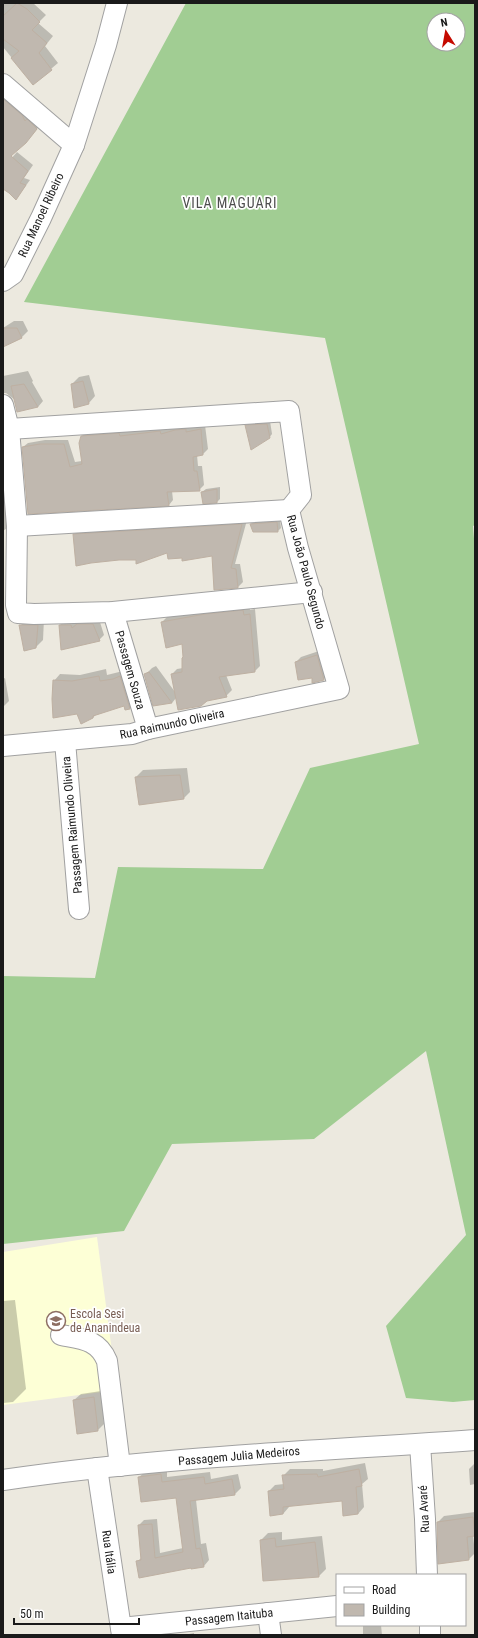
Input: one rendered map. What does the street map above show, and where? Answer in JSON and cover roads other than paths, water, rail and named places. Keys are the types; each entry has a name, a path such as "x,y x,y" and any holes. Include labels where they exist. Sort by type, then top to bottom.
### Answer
{"street":[{"name":"Rua Manoel Ribeiro","path":"3,281 13,274 41,218 74,145 106,44 117,3"},
{"path":"3,84 74,145"},
{"path":"3,405 9,429 17,526 16,606 18,613 113,612 312,592"},
{"name":"Rua João Paulo Segundo","path":"9,429 289,411 301,495 289,510 298,548 339,689"},
{"path":"17,526 289,510"},
{"name":"Passagem Souza","path":"113,612 148,729"},
{"name":"Rua Raimundo Oliveira","path":"3,746 132,734 148,729 339,689"},
{"name":"Passagem Raimundo Oliveira","path":"65,741 80,909"},
{"path":"61,1335 86,1339 103,1350 108,1368 120,1466"},
{"name":"Passagem Julia Medeiros","path":"3,1480 97,1468 295,1451 475,1440"},
{"name":"Rua Avaré","path":"420,1444 426,1519 427,1574"},
{"name":"Rua Itália","path":"97,1468 121,1632"},
{"name":"Passagem Itaituba","path":"121,1632 268,1613 336,1606"},
{"path":"268,1613 271,1635"}],"place":[{"name":"Escola Sesi de Ananindeua","path":"56,1321"}],"district":[{"name":"VILA MAGUARI","path":"230,203"}]}
